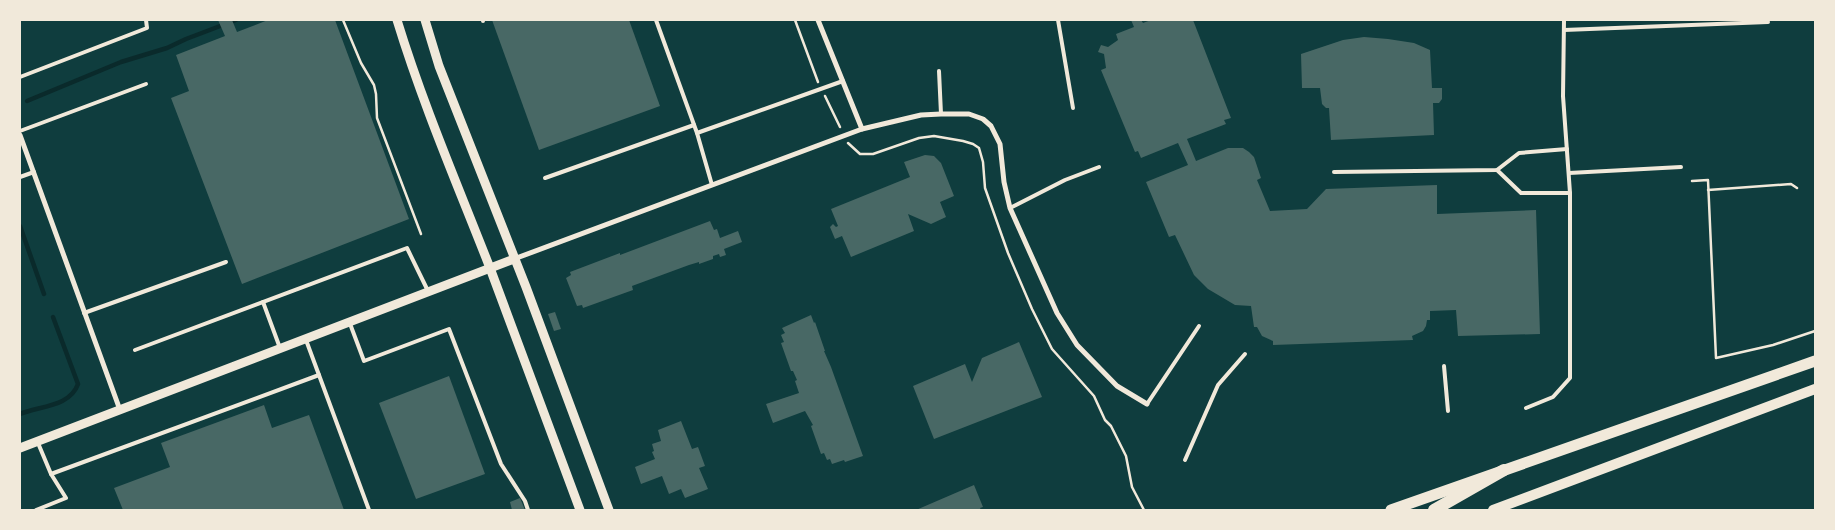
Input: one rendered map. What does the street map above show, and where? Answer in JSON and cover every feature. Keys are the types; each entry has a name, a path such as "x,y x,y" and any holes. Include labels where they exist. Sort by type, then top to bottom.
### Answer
{"highway":[{"path":"1391,510 1815,361"},
{"path":"1434,510 1504,470"}],"main road":[{"path":"1493,510 1815,389"}],"street":[{"path":"396,20 451,174 489,268 580,510"},
{"path":"425,20 439,66 609,510"},
{"path":"818,20 862,129"},
{"path":"20,448 428,291 862,129 921,115 940,114 969,114 982,119 991,126 1000,144 1004,182 1010,208 1057,312 1077,345 1117,386 1147,404"},
{"path":"20,135 120,410"}],"lane":[{"path":"20,76 147,28 146,20"},
{"path":"656,20 697,133 712,185"},
{"path":"1058,20 1072,108"},
{"path":"1526,408 1553,397 1570,378 1570,193 1563,96 1564,20"},
{"path":"1564,30 1768,22"},
{"path":"939,71 940,114"},
{"path":"697,133 842,81"},
{"path":"20,131 146,84"},
{"path":"545,178 694,125"},
{"path":"1334,172 1497,170 1519,153 1567,148"},
{"path":"1010,208 1065,180 1099,167"},
{"path":"1569,173 1681,167"},
{"path":"1497,170 1521,194 1570,193"},
{"path":"20,177 34,172"},
{"path":"135,350 407,248 428,291"},
{"path":"84,313 226,262"},
{"path":"263,302 280,348"},
{"path":"349,321 364,361 449,329 500,464 525,501 528,510"},
{"path":"1147,404 1199,326"},
{"path":"305,338 369,510"},
{"path":"1185,460 1218,385 1245,354"},
{"path":"1444,366 1448,411"},
{"path":"51,474 319,375"},
{"path":"36,510 66,498 51,474 38,441"}],"path":[{"path":"343,20 361,63 374,85 377,118 421,234"},
{"path":"795,20 821,89 844,136 851,147 860,154 873,154 920,138 934,136 963,141 979,148 983,162 985,188 1005,245 1032,309 1052,349 1094,396 1105,420 1111,426 1126,456 1132,487 1144,510"},
{"path":"1692,181 1708,180 1716,358 1773,346 1815,331"},
{"path":"1708,190 1791,184 1797,188"}],"building":[{"path":"218,20 232,20 237,32 268,20 335,20 409,219 242,284 171,98 189,91 176,55 225,36"},
{"path":"492,20 629,20 660,106 539,150"},
{"path":"1131,20 1141,20 1143,23 1151,20 1193,20 1231,118 1224,120 1226,124 1187,139 1196,161 1228,148 1243,148 1249,152 1254,157 1261,178 1257,180 1270,211 1307,209 1326,189 1437,185 1437,214 1536,210 1540,334 1458,336 1456,310 1430,311 1430,320 1427,320 1423,331 1412,336 1413,340 1273,345 1273,341 1262,336 1257,327 1254,327 1251,306 1235,305 1208,289 1194,275 1175,235 1169,237 1146,182 1188,165 1178,143 1141,158 1138,151 1135,152 1101,70 1106,68 1104,54 1098,52 1101,45 1108,47 1118,40 1116,34 1134,27"},
{"path":"1364,37 1414,43 1430,50 1432,88 1442,88 1442,99 1439,103 1433,103 1434,135 1331,140 1329,108 1322,104 1320,88 1302,88 1301,54 1343,40"},
{"path":"925,155 934,156 941,163 954,196 940,202 946,217 931,224 908,214 914,231 851,257 842,236 835,239 830,227 833,224 836,227 838,226 831,209 910,177 904,162"},
{"path":"710,221 714,230 717,229 720,238 738,231 742,242 724,249 726,255 720,257 719,254 713,256 713,259 689,265 632,286 633,290 583,308 582,305 577,306 566,278 571,275 570,272"},
{"path":"555,312 561,329 554,331 548,314"},
{"path":"811,315 863,456 845,462 844,460 832,464 830,459 827,460 824,453 821,454 811,426 813,425 805,411 773,423 766,404 799,393 795,381 797,380 793,371 791,371 781,343 784,342 781,335 785,333 782,328"},
{"path":"1019,342 1042,397 934,439 913,386 965,364 972,382 982,358"},
{"path":"449,376 485,474 416,499 379,403"},
{"path":"264,405 272,428 309,415 344,510 123,510 114,488 170,467 161,443"},
{"path":"681,421 692,449 698,447 705,466 699,468 708,489 685,498 681,489 669,494 662,476 641,484 635,467 655,459 652,452 654,451 652,444 661,441 658,430"},
{"path":"974,485 983,507 980,508 981,510 916,510"},
{"path":"520,498 525,510 512,510 510,502"}],"waterway":[{"path":"27,101 121,62 167,48 236,20"},
{"path":"20,226 44,294"},
{"path":"20,414 61,401 74,392 78,384 53,317"}]}
